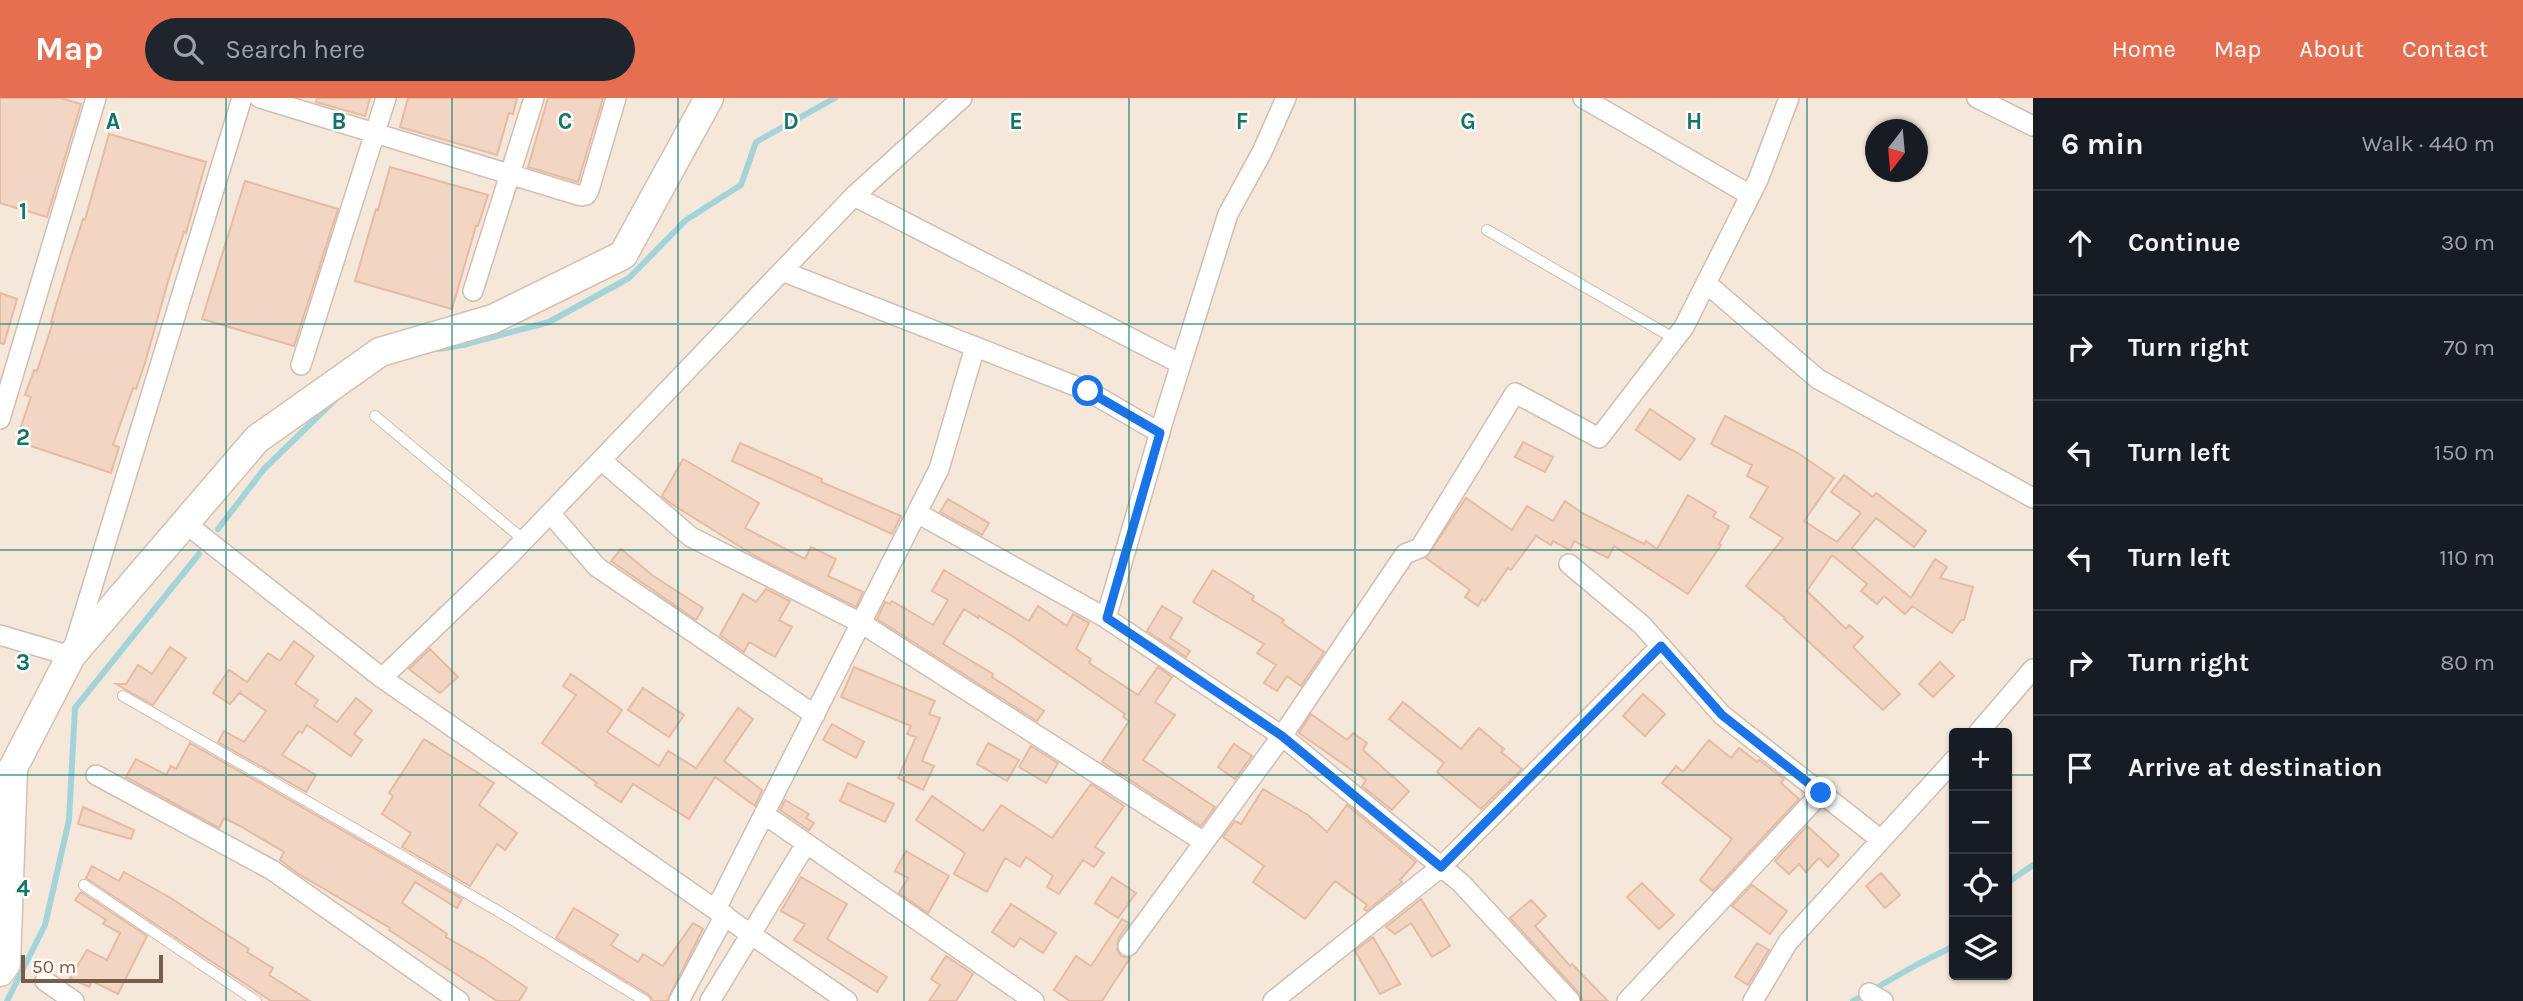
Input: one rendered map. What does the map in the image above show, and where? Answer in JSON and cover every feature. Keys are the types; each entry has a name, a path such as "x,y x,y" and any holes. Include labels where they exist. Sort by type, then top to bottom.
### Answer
{"street":[{"path":"0,419 96,98"},
{"path":"0,972 6,964 13,768 71,656 242,98"},
{"path":"260,98 581,196 586,195 616,98"},
{"path":"301,365 386,98"},
{"path":"473,291 534,98"},
{"path":"71,656 257,439 380,352 493,319 623,256 709,98"},
{"path":"382,678 524,540 854,196 962,98"},
{"path":"1107,618 1160,433 1228,214 1262,152 1286,98"},
{"path":"1583,98 1750,195"},
{"path":"1128,946 1282,736 1405,554 1420,548 1515,393 1599,439 1684,327 1750,195 1789,98"},
{"path":"1976,98 2033,127"},
{"path":"854,196 1181,364"},
{"path":"782,271 1088,391 1160,433"},
{"path":"1706,283 1818,379 2033,498"},
{"path":"678,1001 764,814 940,469 975,347"},
{"path":"601,460 691,537 861,623 1204,842"},
{"path":"550,513 597,567 815,715"},
{"path":"917,513 1107,618 1282,736 1461,883 1570,1001"},
{"path":"185,523 382,678 847,1001"},
{"path":"1569,564 1642,625 1722,715 1881,840"},
{"path":"0,635 71,656"},
{"path":"1273,1001 1441,867 1661,646"},
{"path":"1982,728 2033,669"},
{"path":"1754,1001 1788,942 1949,765"},
{"path":"96,775 272,870 459,1001"},
{"path":"1627,1001 1821,793"},
{"path":"764,814 1034,1001"},
{"path":"710,1001 806,844"},
{"path":"45,981 74,1001"}],"lane":[{"path":"1487,230 1675,339"},
{"path":"375,416 524,540"},
{"path":"123,696 498,911 645,1001"},
{"path":"84,885 256,1001"}],"shaded area":[{"path":"0,98 2033,98 2033,1001 0,1001"}],"building":[{"path":"0,98 61,98 81,104 47,217 0,203"},
{"path":"317,98 370,98 365,116 316,102"},
{"path":"408,98 517,98 513,114 509,113 497,155 400,127"},
{"path":"548,98 603,98 578,182 528,167"},
{"path":"109,134 206,162 145,363 113,445 119,447 111,473 16,441 31,397 25,395 34,370 37,371 53,322"},
{"path":"390,167 488,195 476,226 452,309 355,281"},
{"path":"245,181 338,209 294,346 202,319"},
{"path":"0,293 17,299 4,344 0,343"},
{"path":"1650,409 1695,439 1680,460 1636,430"},
{"path":"1725,416 1798,453 1834,478 1804,521 1837,542 1861,513 1831,492 1844,475 1873,497 1876,493 1926,531 1914,547 1876,518 1852,548 1911,598 1935,559 1947,567 1940,578 1973,587 1964,620 1961,620 1952,633 1912,606 1905,614 1884,596 1877,604 1861,591 1867,584 1832,555 1807,591 1846,629 1849,625 1863,637 1853,647 1900,694 1883,710 1785,618 1746,586 1783,538 1750,517 1768,487 1747,476 1752,465 1711,444"},
{"path":"1523,442 1553,457 1545,472 1515,457"},
{"path":"740,443 901,516 892,534 732,461"},
{"path":"683,459 759,503 745,528 805,559 811,547 836,559 828,576 863,592 856,607 755,556 670,503 662,496"},
{"path":"1688,495 1716,512 1713,517 1729,526 1719,544 1721,545 1688,594 1614,546 1608,558 1574,541 1570,550 1553,541 1551,545 1536,536 1511,570 1508,568 1485,601 1482,599 1478,606 1465,597 1470,590 1426,558 1466,498 1512,530 1527,506 1553,521 1565,501 1582,513 1644,544 1646,541 1657,549"},
{"path":"948,499 989,523 982,535 940,512"},
{"path":"621,549 652,575 703,608 696,620 611,561"},
{"path":"944,570 1029,621 1038,606 1067,626 1073,614 1089,623 1076,649 1091,659 1089,663 1138,695 1158,667 1172,677 1155,702 1175,715 1143,760 1215,807 1201,826 1102,762 1129,721 1123,717 1125,714 1012,636 964,609 943,644 993,674 992,677 1044,711 1037,721 877,619 885,602 890,604 892,601 933,625 948,600 932,591"},
{"path":"1213,570 1254,596 1252,600 1284,620 1282,623 1324,652 1301,686 1287,676 1277,691 1264,683 1276,665 1257,653 1264,644 1193,602"},
{"path":"766,589 790,601 779,620 792,627 775,657 749,642 744,652 720,635 743,594 756,602"},
{"path":"1162,606 1182,618 1170,638 1190,651 1186,657 1147,631"},
{"path":"294,641 314,656 295,684 318,700 314,706 337,722 356,698 372,711 354,734 362,740 351,756 307,725 302,733 299,731 282,755 316,775 306,792 218,742 224,731 244,742 266,711 240,693 241,691 230,704 213,693 229,670 247,682 268,653 280,661"},
{"path":"170,647 186,658 153,705 116,684 126,684 138,665 152,674"},
{"path":"430,649 458,677 440,693 409,669"},
{"path":"1940,662 1954,676 1933,697 1919,684"},
{"path":"854,667 935,701 929,714 940,718 922,761 934,766 923,790 898,778 916,737 907,734 911,726 841,697"},
{"path":"571,674 622,710 607,732 659,766 668,751 696,768 738,708 753,719 724,761 762,790 755,806 715,777 689,819 633,784 621,802 595,785 597,783 542,743 576,695 563,686"},
{"path":"643,688 684,715 669,737 628,710"},
{"path":"1643,694 1665,714 1645,736 1623,716"},
{"path":"1403,702 1461,749 1479,728 1504,749 1501,752 1522,769 1481,809 1437,772 1444,763 1389,719"},
{"path":"1311,714 1347,740 1353,733 1367,743 1363,750 1409,791 1392,810 1362,786 1366,780 1299,733"},
{"path":"832,724 864,742 856,758 823,740"},
{"path":"424,739 494,783 479,805 517,833 505,850 497,844 470,886 402,847 411,833 382,814 393,796 389,793"},
{"path":"1709,740 1731,758 1739,748 1757,762 1759,760 1784,779 1781,783 1799,799 1713,891 1700,880 1732,839 1662,783 1676,766 1683,772"},
{"path":"190,743 462,899 457,908 415,882 402,903 447,934 446,937 527,988 519,1001 497,1001 389,930 390,928 297,873 280,860 284,852 240,826 224,818 219,828 126,777 136,759 166,775 171,766 176,769"},
{"path":"988,743 1019,760 1007,781 977,764"},
{"path":"1234,744 1252,756 1235,779 1218,767"},
{"path":"1031,746 1058,763 1046,783 1019,767"},
{"path":"848,783 894,804 885,822 840,801"},
{"path":"1091,784 1124,806 1095,847 1104,853 1094,867 1083,860 1059,894 1047,887 1053,876 1026,857 1020,867 1005,858 987,892 954,874 965,853 916,820 932,796 983,831 1001,805 1052,838"},
{"path":"1263,789 1308,815 1327,832 1347,805 1416,862 1400,880 1402,882 1367,911 1364,909 1367,905 1335,881 1305,919 1253,882 1264,866 1223,837 1235,821 1241,824"},
{"path":"785,800 809,814 806,818 814,823 809,830 780,810"},
{"path":"83,807 134,830 131,839 78,824"},
{"path":"1807,826 1839,855 1828,867 1819,858 1806,872 1799,864 1789,874 1775,861"},
{"path":"906,851 949,876 928,913 899,893 908,878 895,871"},
{"path":"92,866 119,881 124,872 169,897 249,949 247,952 273,968 269,975 310,1001 271,1001 86,878"},
{"path":"1881,873 1900,895 1885,908 1866,886"},
{"path":"801,877 847,904 827,939 887,977 877,992 794,940 805,924 781,911"},
{"path":"1112,877 1136,893 1118,918 1095,903"},
{"path":"1642,883 1674,915 1659,929 1627,897"},
{"path":"1752,885 1787,911 1770,934 1732,906"},
{"path":"81,892 147,936 118,994 92,981 89,987 70,978 87,950 107,960 120,933 103,924 106,920 75,900"},
{"path":"1421,899 1450,946 1432,957 1411,923 1395,934 1386,927"},
{"path":"1531,900 1546,916 1535,926 1570,966 1572,964 1608,1001 1583,1001 1579,993 1510,918"},
{"path":"1011,904 1056,933 1043,953 1020,938 1014,947 992,932"},
{"path":"574,908 618,935 611,945 638,962 643,954 663,966 693,923 703,929 667,1001 653,1001 649,995 556,938"},
{"path":"1122,919 1129,923 1118,939 1117,950 1121,956 1130,958 1102,1001 1070,1001 1054,990 1076,956 1091,966"},
{"path":"1373,937 1400,984 1380,994 1355,951"},
{"path":"1757,943 1769,950 1748,985 1735,977"},
{"path":"946,956 973,974 956,1001 929,1001 940,985 931,979"}],"waterway":[{"path":"438,349 549,322 629,278 686,220 741,185 756,142 835,98"},
{"path":"218,529 264,469 336,399"},
{"path":"7,1001 45,925 69,820 75,708 199,554"},
{"path":"2012,880 2033,865"},
{"path":"1853,1001 1949,948"}],"route":[{"path":"1088,391 1160,433 1107,618 1282,736 1441,867 1661,646 1722,715 1821,793"}]}
